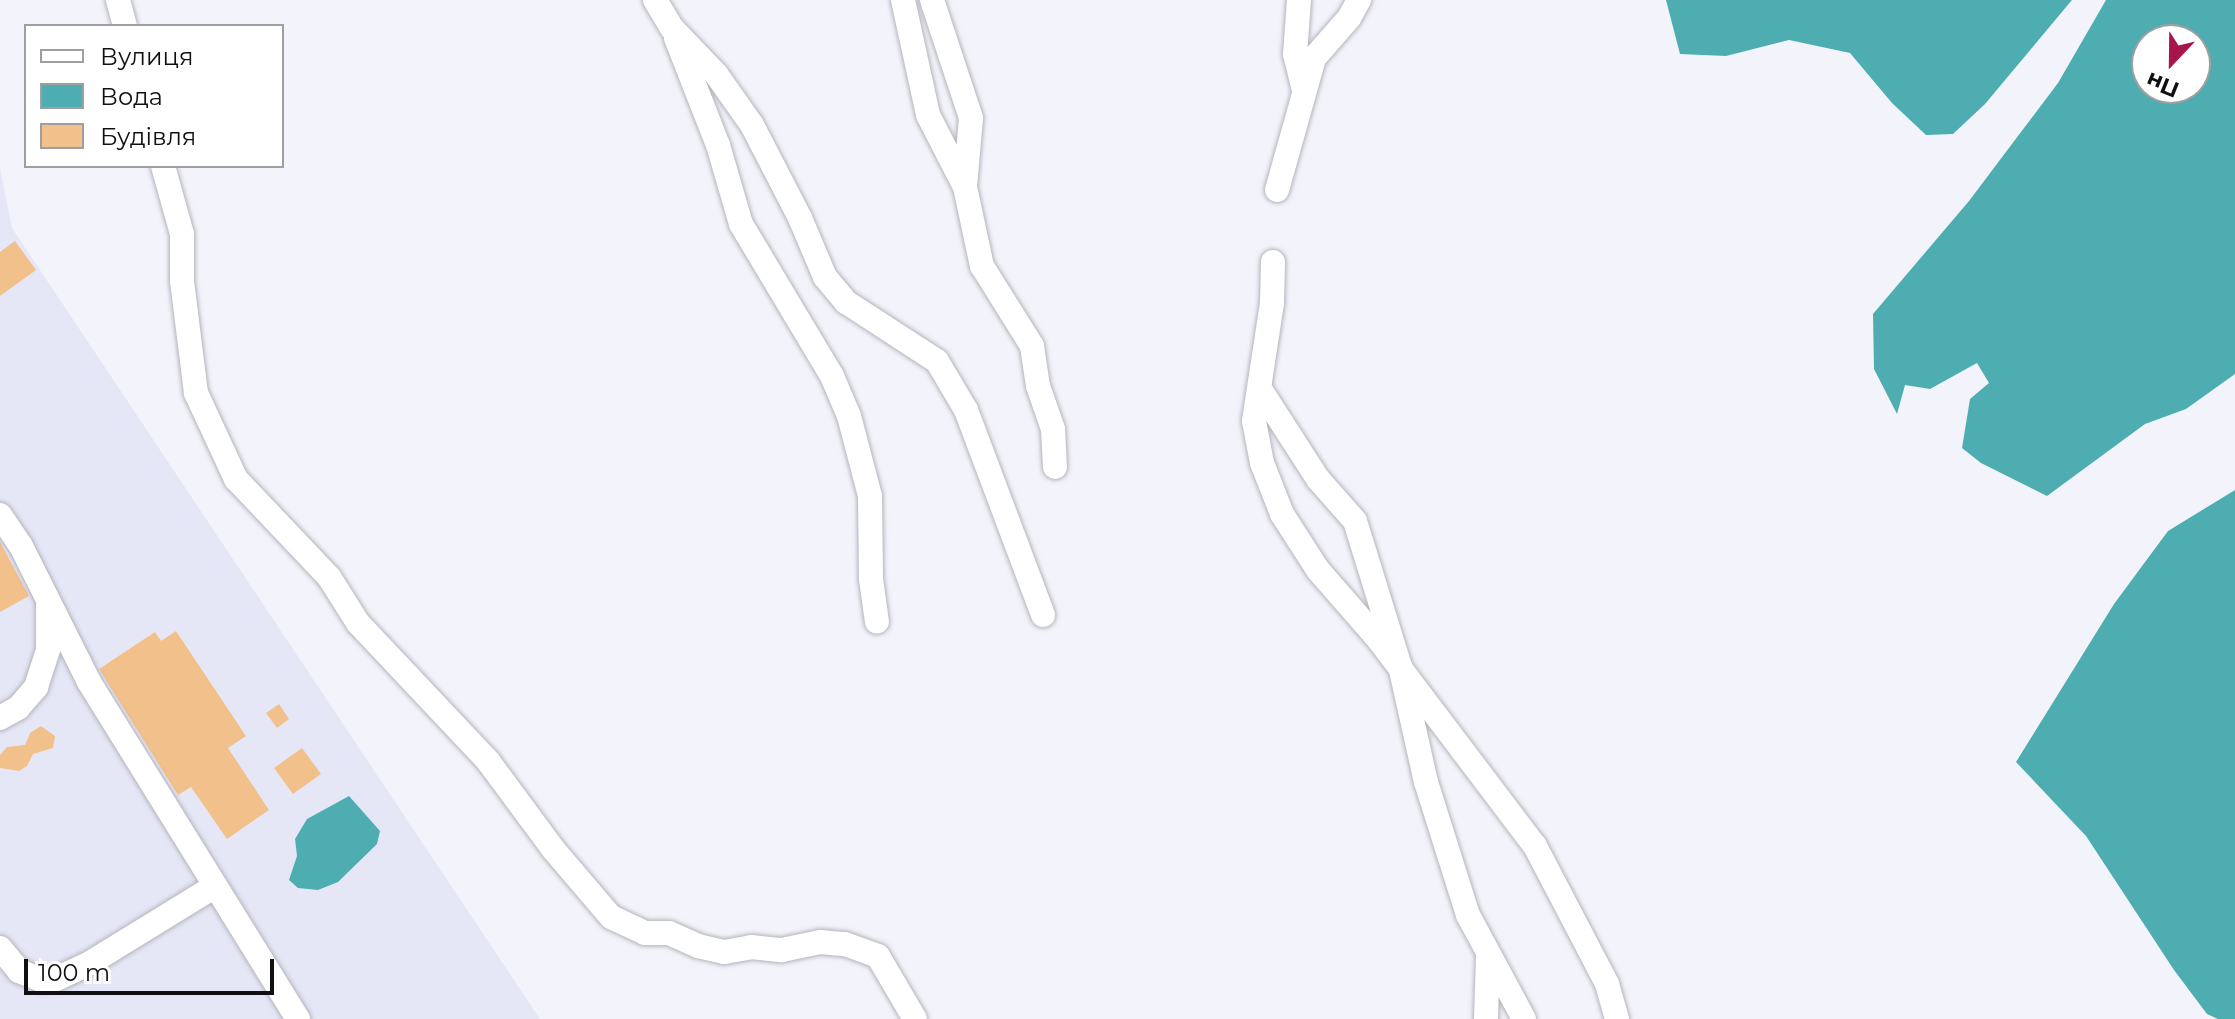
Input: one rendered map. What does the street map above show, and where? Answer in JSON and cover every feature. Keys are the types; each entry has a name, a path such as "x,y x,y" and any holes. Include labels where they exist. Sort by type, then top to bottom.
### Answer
{"lane":[{"path":"118,0 124,24"},
{"path":"655,0 672,28 718,145 741,224 832,376 849,416 870,496 871,579 877,622"},
{"path":"903,0 928,115 965,187 982,266 1032,346 1038,386 1053,429 1055,467"},
{"path":"932,0 971,118 965,187"},
{"path":"1299,0 1295,54 1305,93"},
{"path":"1277,190 1314,58 1349,18 1359,0"},
{"path":"672,28 716,74 752,125 800,218 825,277 846,302 937,361 966,410 1043,615"},
{"path":"164,168 182,234 182,281 196,393 236,479 329,577 358,623 488,761 553,849 611,917 645,933 669,933 698,946 724,952 751,947 782,950 820,942 845,944 878,956 915,1019"},
{"path":"1273,262 1272,303 1254,421 1262,463 1282,514 1318,570 1400,666 1535,846 1607,984 1617,1019"},
{"path":"1260,389 1318,479 1355,521 1400,666 1426,782 1468,915 1524,1019"},
{"path":"0,515 21,546 89,682 298,1019"},
{"path":"0,718 18,708 36,687 43,670 48,650 48,601"},
{"path":"0,948 19,971 41,980 56,979 90,963 215,886"},
{"path":"1486,1019 1488,952"}],"shaded area":[{"path":"0,168 12,228 540,1019 0,1019"}],"water":[{"path":"1666,0 2072,0 1985,104 1953,134 1926,135 1892,103 1850,53 1789,40 1726,56 1680,54"},
{"path":"2106,0 2235,0 2235,374 2186,409 2145,424 2047,496 1981,463 1962,448 1970,399 1989,383 1977,363 1930,389 1905,385 1897,414 1874,369 1873,314 1969,201 2058,83"},
{"path":"2235,490 2235,1019 2218,1019 2207,1014 2174,970 2086,836 2016,762 2114,604 2168,531"},
{"path":"349,796 380,831 377,844 338,882 318,890 298,888 289,880 297,856 295,839 307,819"}],"building":[{"path":"15,241 36,270 0,296 0,252"},
{"path":"0,542 29,596 0,612"},
{"path":"176,631 246,736 228,748 269,810 227,839 191,787 178,795 99,669 155,632 161,641"},
{"path":"279,704 289,719 277,728 266,713"},
{"path":"41,726 55,736 53,748 33,754 27,766 19,771 0,768 0,755 7,747 25,745 30,733"},
{"path":"302,748 321,774 293,794 274,768"}]}
